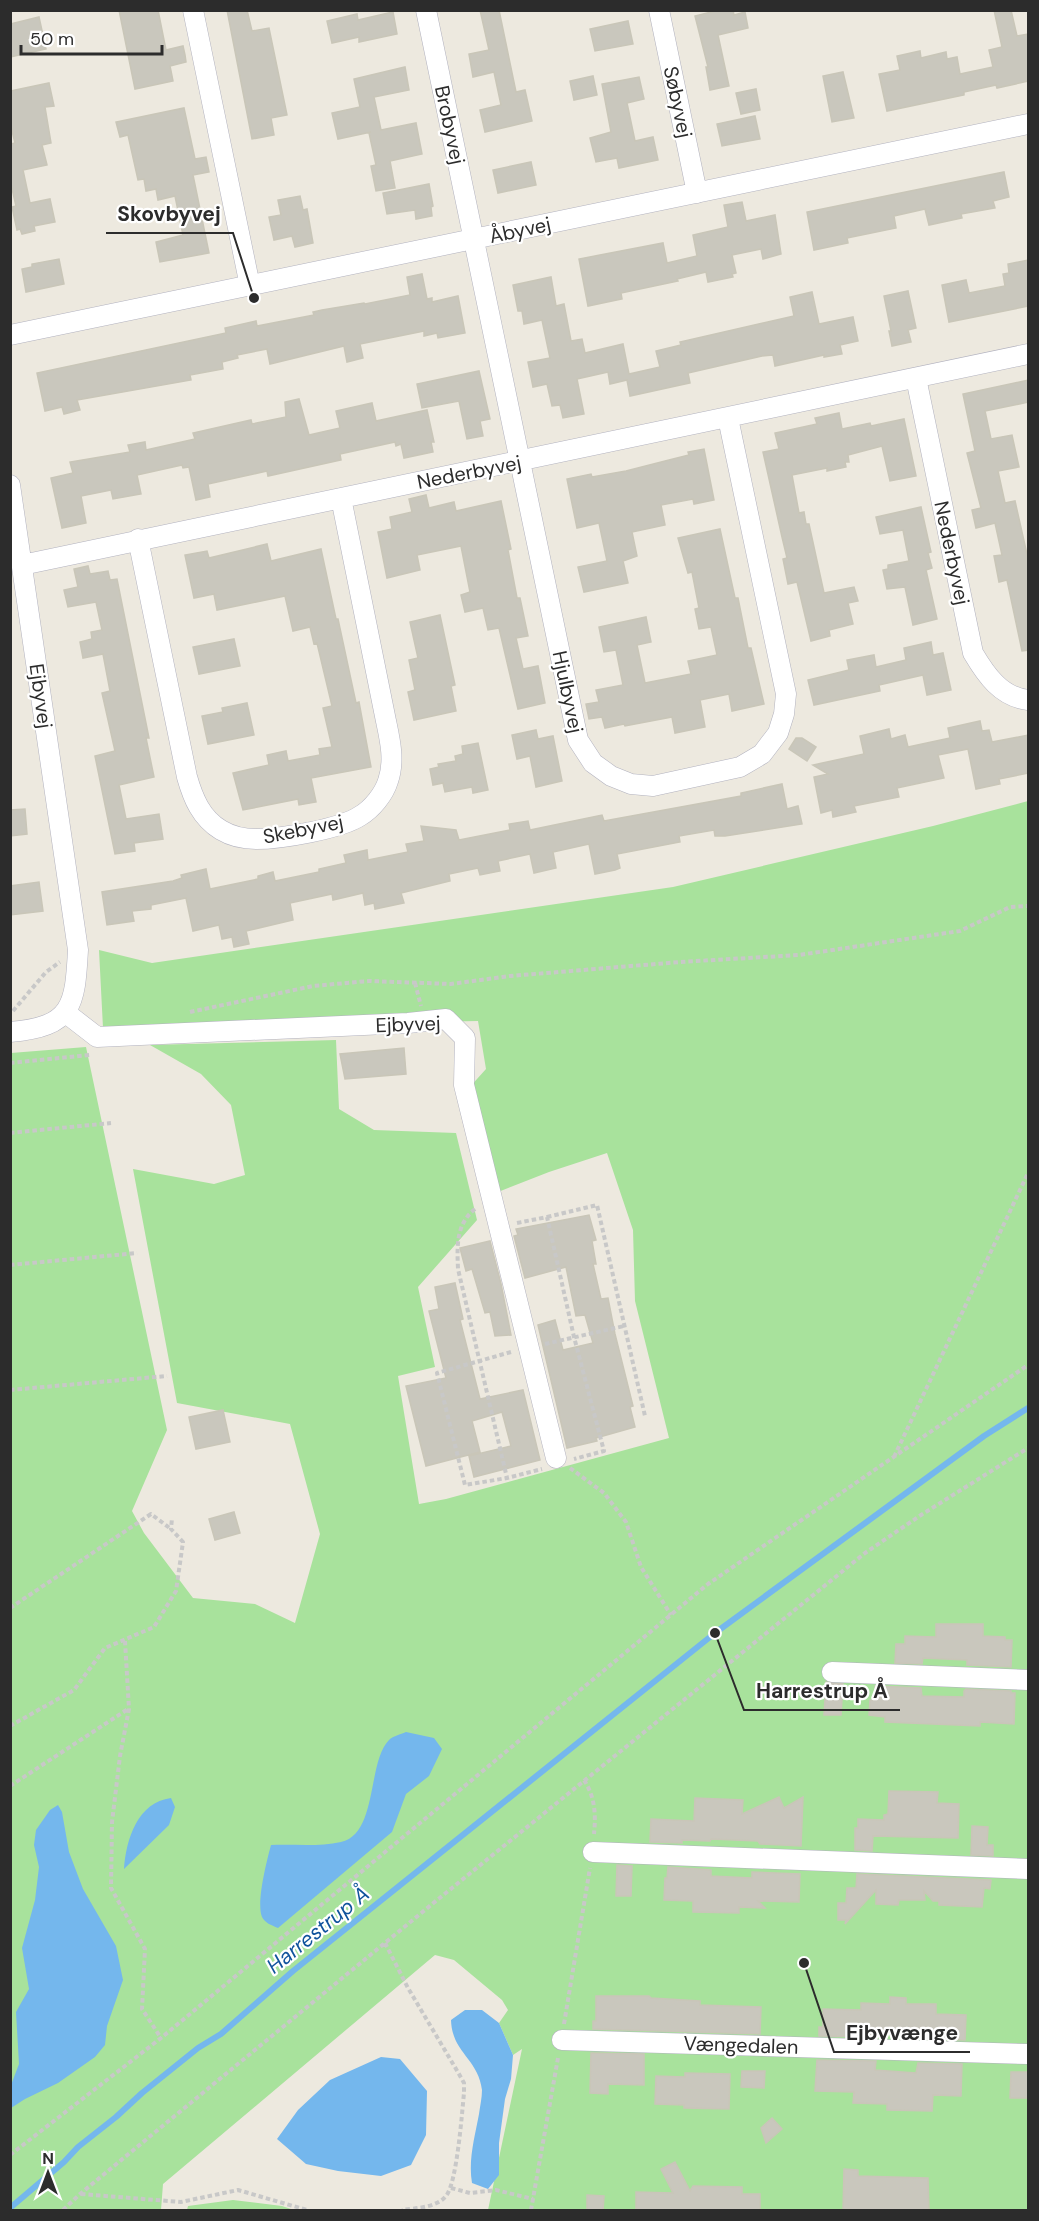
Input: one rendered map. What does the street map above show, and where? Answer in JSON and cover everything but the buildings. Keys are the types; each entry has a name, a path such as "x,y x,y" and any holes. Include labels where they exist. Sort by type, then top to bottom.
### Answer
{"street":[{"path":"193,10 250,286"},
{"name":"Brobyvej","path":"426,10 475,240"},
{"name":"Søbyvej","path":"659,10 697,193"},
{"name":"Åbyvej","path":"10,335 1029,124"},
{"name":"Hjulbyvej","path":"475,240 578,740 593,763 611,776 631,784 653,786 740,767 762,754 778,733 784,714 786,694 728,418"},
{"name":"Nederbyvej","path":"22,565 1029,354"},
{"name":"Nederbyvej","path":"916,378 973,653 989,680 1018,699 1029,700"},
{"name":"Ejbyvej","path":"10,485 78,950 76,988 66,1013 97,1037 408,1023 446,1019 465,1038 464,1085 528,1347 559,1460"},
{"name":"Skebyvej","path":"138,539 187,777 198,808 222,830 254,839 319,829 344,823 359,817 368,810 379,798 388,782 391,765 389,737 341,498"},
{"path":"10,1032 49,1024 66,1013"},
{"path":"832,1672 1029,1680"},
{"path":"593,1852 1029,1869"},
{"name":"Vængedalen","path":"562,2040 1029,2054"}],"path":[{"path":"180,1015 313,986 369,981 451,984 510,976 799,955 960,931 1010,907 1029,906"},
{"path":"13,1011 46,972 78,950"},
{"path":"10,1064 97,1055"},
{"path":"10,1133 111,1123"},
{"path":"894,1457 1029,1173"},
{"path":"491,1197 465,1217 457,1239 458,1269 507,1478"},
{"path":"499,1226 597,1205 645,1416"},
{"path":"547,1217 574,1337 604,1451 559,1460 553,1466 507,1478 465,1485 437,1373 528,1347 574,1337 624,1326"},
{"path":"10,1265 137,1252"},
{"path":"10,2155 161,2038 708,1584 1029,1365"},
{"path":"10,1390 167,1376"},
{"path":"63,2211 80,2194 385,1943 865,1553 921,1515 1029,1449"},
{"path":"559,1460 604,1493 626,1522 641,1567 670,1615"},
{"path":"10,1608 151,1514 171,1529 183,1542 176,1592 154,1627 105,1648 74,1690 10,1726"},
{"path":"171,1529 172,1518"},
{"path":"125,1641 129,1709 120,1756 112,1822 111,1888 145,1949 142,2009 161,2038"},
{"path":"10,1786 129,1709"},
{"path":"531,2211 593,1852 594,1804 591,1790 584,1780"},
{"path":"385,1943 408,1988 464,2083 461,2125 451,2188 446,2196 433,2204 402,2211"},
{"path":"451,2188 470,2193 496,2190 533,2199"},
{"path":"80,2194 181,2202 238,2190 307,2211"}],"green space":[{"path":"1028,801 1028,2210 488,2210 522,2049 513,2055 499,2023 508,2010 502,2000 454,1960 435,1955 163,2184 161,2210 11,2210 11,1053 86,1047 167,1430 132,1511 144,1533 193,1598 255,1604 295,1623 320,1534 290,1424 177,1403 133,1169 214,1184 245,1175 231,1105 201,1074 150,1045 336,1040 339,1109 374,1130 456,1133 477,1220 418,1287 435,1367 398,1376 419,1504 446,1499 669,1438 635,1301 633,1230 607,1153 493,1194 468,1089 486,1069 478,1021 103,1028 99,950 152,963 673,887 933,826"},
{"path":"233,2200 282,2206 294,2210 187,2210 188,2206"}],"water":[{"path":"406,1732 434,1738 442,1749 429,1776 406,1794 392,1832 278,1928 267,1922 262,1917 260,1902 271,1845 333,1844 353,1836 361,1826 367,1812 382,1750 389,1740"},
{"path":"171,1798 175,1807 169,1825 124,1869 131,1834 142,1814 160,1801"},
{"path":"58,1805 62,1812 69,1852 83,1889 116,1946 123,1980 107,2026 105,2045 95,2057 58,2083 11,2108 11,2085 19,2064 16,2012 29,1989 22,1948 35,1900 39,1867 34,1845 36,1830 50,1810"},
{"path":"465,2010 482,2010 499,2023 513,2055 499,2143 499,2175 488,2189 472,2183 471,2174 482,2090 480,2079 452,2031 451,2020"},
{"path":"381,2057 400,2059 427,2091 426,2135 411,2165 381,2176 338,2171 306,2164 277,2139 298,2110 330,2080"}],"waterway":[{"name":"Harrestrup Å","path":"10,2208 142,2093 198,2048 221,2034 293,1971 715,1633 984,1436 1028,1408"}],"place":[{"name":"Skovbyvej","path":"254,298"},
{"name":"Harrestrup Å","path":"715,1633"},
{"name":"Ejbyvænge","path":"804,1963"}]}
